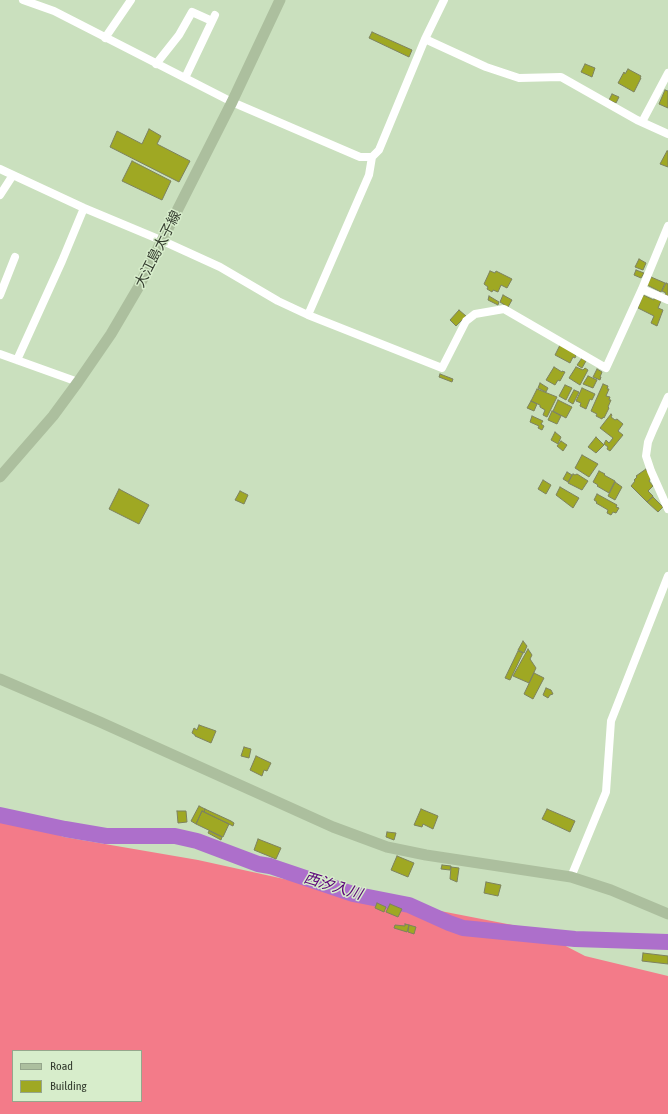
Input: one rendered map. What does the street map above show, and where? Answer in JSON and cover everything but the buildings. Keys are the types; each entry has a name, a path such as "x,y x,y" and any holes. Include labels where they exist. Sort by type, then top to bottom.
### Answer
{"street":[{"path":"22,0 54,11 232,102 360,157 372,157"},
{"path":"106,38 131,0"},
{"name":"大江島太子線","path":"0,477 54,416 115,327 138,288 232,102 280,0"},
{"path":"308,315 369,175 372,157 379,150 425,39 444,0"},
{"path":"156,64 179,35 192,12 214,18 185,78"},
{"path":"425,39 486,68 519,78 561,77 642,122 668,134"},
{"path":"642,122 668,73"},
{"path":"0,169 84,208 220,267 278,301 308,315 442,368 466,321 475,314 504,309 606,368 642,289 668,226"},
{"path":"0,195 13,175"},
{"path":"17,360 44,303 84,208"},
{"path":"0,295 15,257"},
{"path":"642,289 668,300"},
{"path":"0,354 78,382"},
{"path":"668,397 652,430 646,456 668,509"},
{"path":"571,877 606,792 611,721 668,576"},
{"path":"0,679 100,722 333,827 387,847 426,855 571,877 611,890 668,914"}],"shaded area":[{"path":"0,815 64,837 198,860 343,892 533,929 585,956 668,976 668,1114 0,1114"}],"waterway":[{"name":"西汐入川","path":"0,815 106,836 175,836 197,841 258,864 270,866 353,894 409,905 463,928 575,939 668,942"}]}
